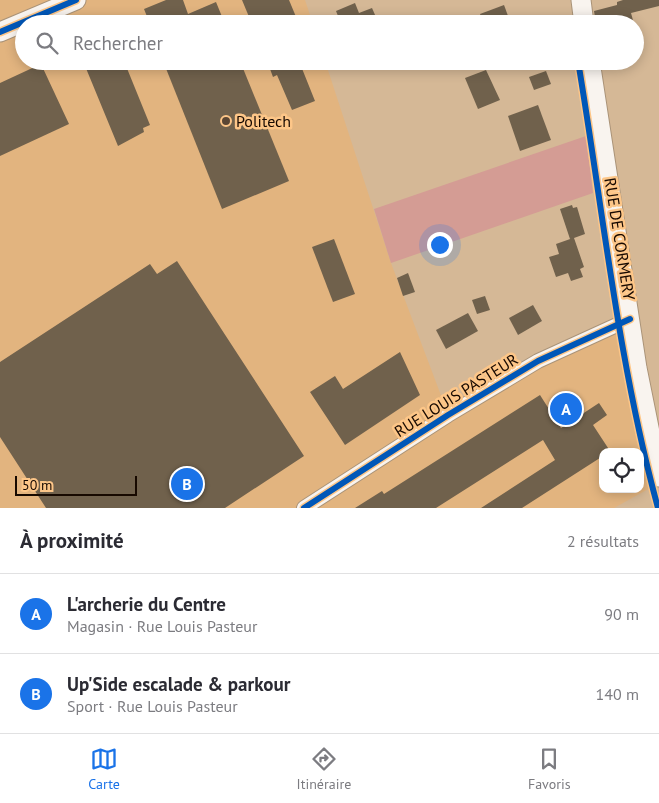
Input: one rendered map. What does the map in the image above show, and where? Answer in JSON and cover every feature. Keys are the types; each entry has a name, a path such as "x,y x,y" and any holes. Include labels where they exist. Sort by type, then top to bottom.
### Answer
{"main road":[{"path":"40,15 76,0"},
{"path":"581,0 583,15"},
{"path":"0,32 15,26"},
{"name":"RUE DE CORMERY","path":"591,70 630,320 659,477"}],"street":[{"name":"RUE LOUIS PASTEUR","path":"304,508 448,415 538,361 630,320"}],"shaded area":[{"path":"0,0 305,0 310,15 15,15 15,70 328,70 391,263 448,414 619,324 652,487 644,491 644,448 599,448 599,493 641,493 614,508 0,508"},
{"path":"586,136 593,193 391,263 374,209"}],"building":[{"path":"166,0 183,0 188,14 216,2 221,15 146,15 144,9"},
{"path":"242,0 289,0 295,15 248,15"},
{"path":"623,0 659,0 659,6 631,13 632,15 595,15 594,11 617,5 617,2"},
{"path":"355,3 359,13 372,8 375,15 338,15 336,11"},
{"path":"504,5 508,15 480,15"},
{"path":"28,70 44,70 69,124 0,156 0,83"},
{"path":"87,70 128,70 150,125 143,128 144,132 118,146"},
{"name":"Politech","path":"167,70 244,70 289,181 222,209"},
{"path":"270,70 303,70 315,101 292,110 277,75 273,77"},
{"path":"486,70 500,100 478,109 465,78"},
{"path":"546,71 551,84 534,90 529,77"},
{"path":"538,105 551,140 520,151 508,116"},
{"path":"572,205 573,208 577,207 585,234 574,238 584,267 580,269 583,277 571,281 568,273 556,277 549,257 559,254 556,244 573,238 570,239 560,209"},
{"path":"334,239 355,294 333,302 312,247"},
{"path":"177,261 304,456 225,508 46,508 0,437 0,362 150,264 157,274"},
{"path":"408,273 415,292 403,296 397,278"},
{"path":"485,296 490,310 477,314 472,300"},
{"path":"533,305 542,321 518,335 509,318"},
{"path":"468,313 478,331 446,349 436,330"},
{"path":"400,352 420,395 345,445 310,392 335,376 343,389"},
{"path":"540,395 561,428 599,403 607,415 593,425 608,448 599,448 599,459 522,508 481,508 555,460 543,440 436,508 355,508 382,491 384,494"}],"cycle path":[{"path":"40,15 76,0"},
{"path":"0,32 15,26"},
{"path":"579,70 612,286 632,398 658,508"},
{"path":"304,508 448,415 538,361 630,319"}],"place":[{"name":"Politech","path":"226,121"},
{"name":"L'archerie du Centre","path":"566,409"},
{"name":"Up'Side escalade & parkour","path":"187,484"}]}
